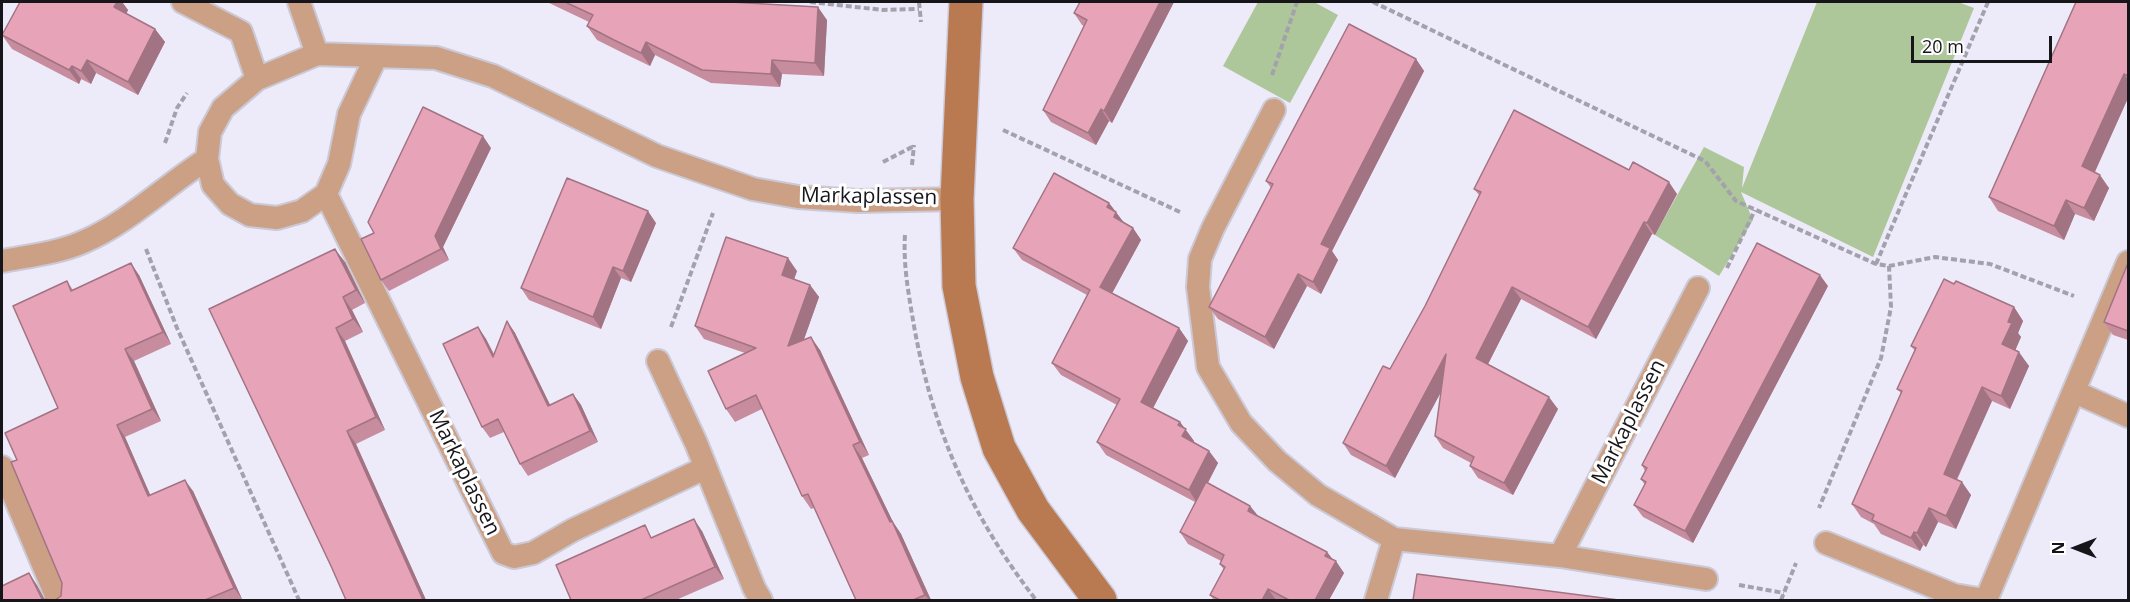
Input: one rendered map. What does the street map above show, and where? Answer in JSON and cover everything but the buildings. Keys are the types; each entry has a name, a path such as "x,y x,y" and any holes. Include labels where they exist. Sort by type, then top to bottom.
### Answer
{"street":[{"name":"Markaplassen","path":"966,2 957,199 959,286 977,377 999,448 1033,510 1100,600"}],"lane":[{"path":"183,2 241,32 257,80"},
{"path":"299,2 317,54"},
{"name":"Markaplassen","path":"705,468 573,530 533,553 514,557 503,553 326,194 302,211 277,218 250,215 230,204 213,185 207,159 210,132 223,108 257,80 317,54 436,58 493,76 657,156 724,181 798,197 858,201 957,199"},
{"path":"326,194 339,164 349,114 376,57"},
{"path":"1274,110 1213,228 1200,259 1198,287 1208,367 1241,423 1277,461 1318,495 1394,539 1560,556 1706,579"},
{"path":"2,261 54,252 83,243 132,212 207,159"},
{"path":"1826,543 1954,595 1985,600 2075,392 2128,262"},
{"name":"Markaplassen","path":"1560,556 1698,288"},
{"path":"658,361 761,600"},
{"path":"2075,392 2128,416"},
{"path":"2,467 58,600"},
{"path":"1376,600 1394,539"}],"path":[{"path":"810,2 883,10 919,9"},
{"path":"1274,110 1268,84 1297,2"},
{"path":"1374,2 1705,161 1736,201 1876,264 1889,266 1935,257 1990,264 2109,309"},
{"path":"1876,264 1988,2"},
{"path":"1003,130 1213,228"},
{"path":"658,361 724,181"},
{"path":"1698,288 1721,280 1755,210"},
{"path":"132,212 177,328 299,600"},
{"path":"1816,515 1881,358 1891,307 1889,266"},
{"path":"1706,579 1784,593"}],"green space":[{"path":"1258,2 1314,2 1338,15 1290,103 1223,66"},
{"path":"1817,2 1958,2 1974,8 1873,257 1741,192 1753,220 1719,276 1655,235 1704,147 1744,167 1742,188"}]}
